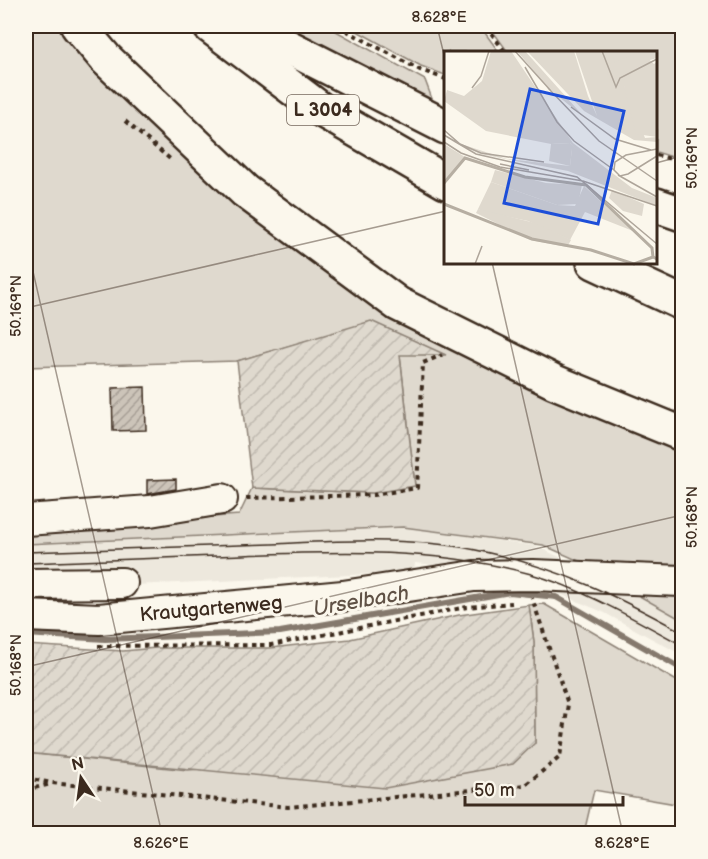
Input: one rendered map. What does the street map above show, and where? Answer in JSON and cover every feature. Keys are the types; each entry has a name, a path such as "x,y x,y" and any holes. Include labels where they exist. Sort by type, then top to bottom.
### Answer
{"main road":[{"path":"78,26 106,59 245,191 398,304 555,382 682,434"},
{"name":"L 3004","path":"210,26 320,109 444,181"},
{"path":"247,26 444,126"},
{"path":"657,205 682,214"},
{"path":"598,264 682,303"}],"street":[{"path":"26,520 150,511 222,499"},
{"name":"Krautgartenweg","path":"26,616 111,618 343,596 474,576 533,575 682,581"},
{"path":"26,585 122,583"}],"path":[{"path":"338,26 420,70 444,78"},
{"path":"486,26 504,51"},
{"path":"657,155 682,162"},
{"path":"222,499 373,495 417,488 423,363 444,354"},
{"path":"26,778 52,783 288,807 525,785 560,756 568,704 533,605 525,601"},
{"path":"90,646 271,645 467,607 514,602"},
{"path":"26,790 52,783"}],"shaded area":[{"path":"26,26 76,26 241,202 682,436 682,572 595,568 543,545 403,527 26,544 26,531 239,515 252,488 373,493 415,486 400,354 444,355 371,322 237,361 26,367"},
{"path":"254,26 327,26 425,80 438,115"},
{"path":"348,26 480,26 498,51 444,51 444,75 421,66"},
{"path":"489,26 682,26 682,160 657,152 657,51 507,51"},
{"path":"371,321 446,355 400,355 415,486 373,493 252,488 237,361"},
{"path":"403,527 536,546 627,589 682,620 682,655 603,612 531,582 476,569 415,563 414,572 135,585 131,600 26,601 26,544"},
{"path":"627,589 682,590 682,620"},
{"path":"544,604 682,684 682,805 594,790 584,833 26,834 26,753 188,770 535,743 534,642 529,605"},
{"path":"529,605 534,642 535,743 513,764 385,788 26,753 26,645 123,651 156,648 271,648 350,639 459,615"}],"building":[{"path":"145,387 146,430 113,431 112,388"},
{"path":"176,479 176,489 147,494 147,480"}],"waterway":[{"name":"Urselbach","path":"26,634 105,639 280,632 510,592 556,597 682,669"}],"tram line":[{"path":"26,552 352,541 406,542 459,547 538,566 587,584 682,632"},
{"path":"26,563 352,552 460,560 531,574 569,587 682,645"}]}
